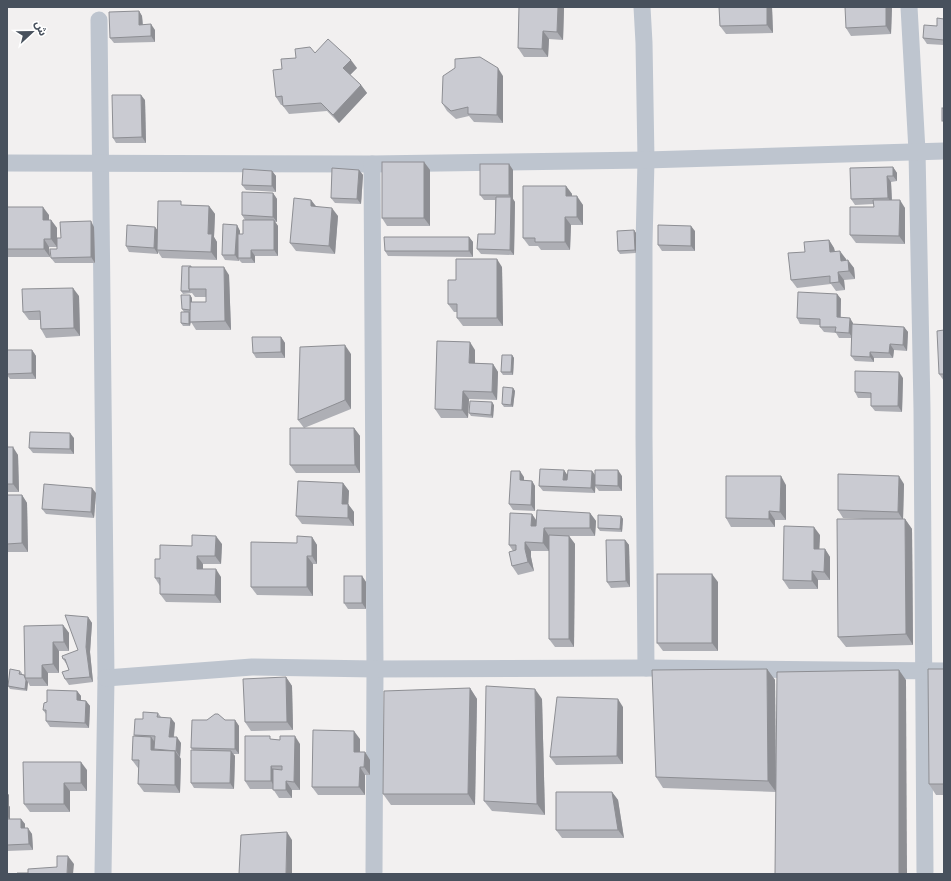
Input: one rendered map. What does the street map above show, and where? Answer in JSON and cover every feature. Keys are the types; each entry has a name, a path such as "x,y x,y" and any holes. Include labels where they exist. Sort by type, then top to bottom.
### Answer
{"street":[{"path":"642,7 646,160 644,244 646,668"},
{"path":"909,7 917,151 922,417 925,872"},
{"path":"99,20 106,678 103,874"},
{"path":"7,163 372,164 646,160 944,151"},
{"path":"372,164 375,669 374,872"},
{"path":"106,678 252,667 375,669 646,668 923,672 944,671"}],"building":[{"path":"519,7 558,7 557,32 543,31 542,49 518,48"},
{"path":"719,7 767,7 767,25 720,26"},
{"path":"845,7 886,7 886,26 846,28"},
{"path":"139,11 139,25 151,24 151,36 110,38 109,12"},
{"path":"937,18 944,19 944,40 923,38 924,25 937,26"},
{"path":"328,39 351,60 343,68 361,85 333,115 321,103 283,106 282,96 276,97 273,70 282,69 281,59 296,58 295,49 310,47 315,53"},
{"path":"480,57 498,68 497,115 468,114 468,107 451,111 442,103 443,76 455,68 455,59"},
{"path":"112,95 141,95 142,137 113,138"},
{"path":"942,108 944,108 944,121 942,121"},
{"path":"382,162 424,162 424,218 382,218"},
{"path":"480,164 509,164 509,195 480,195"},
{"path":"893,167 893,176 887,176 888,198 851,199 850,168"},
{"path":"332,168 359,170 357,199 331,198"},
{"path":"243,169 272,171 272,186 242,185"},
{"path":"523,186 566,186 566,196 577,196 577,217 565,217 565,242 535,242 535,238 523,238"},
{"path":"242,192 273,193 273,217 242,215"},
{"path":"496,197 511,197 510,250 477,249 478,234 495,234"},
{"path":"294,198 311,200 311,206 332,208 329,246 290,243"},
{"path":"873,200 900,200 899,236 850,235 850,207 874,207"},
{"path":"158,201 181,201 181,205 209,206 208,234 212,234 211,252 157,250"},
{"path":"7,207 43,207 43,220 51,220 51,239 44,239 44,249 7,249"},
{"path":"243,220 274,220 274,250 251,250 251,258 238,258 238,234 243,234"},
{"path":"91,221 91,257 51,258 50,249 57,249 57,238 61,238 60,222"},
{"path":"223,224 237,225 235,255 222,255"},
{"path":"127,225 155,227 154,248 126,246"},
{"path":"658,225 691,226 691,246 658,245"},
{"path":"634,230 635,250 618,251 617,231"},
{"path":"384,237 469,237 469,251 385,251"},
{"path":"829,240 830,252 840,251 841,261 848,260 849,271 838,272 839,282 830,283 830,276 791,280 788,253 805,252 804,242"},
{"path":"456,259 497,259 497,318 457,318 457,304 448,304 448,280 456,280"},
{"path":"182,266 191,266 189,267 190,291 181,291"},
{"path":"189,267 224,267 225,321 190,322 190,302 206,302 206,289 189,289"},
{"path":"73,288 74,328 41,329 40,311 23,312 22,289"},
{"path":"798,292 837,294 837,317 850,318 849,333 835,332 836,327 820,327 820,319 797,318"},
{"path":"181,295 190,295 190,310 182,309"},
{"path":"181,312 189,312 189,324 181,323"},
{"path":"852,324 904,327 903,345 890,344 889,353 870,352 870,357 851,356"},
{"path":"944,330 944,374 939,374 937,331"},
{"path":"252,337 281,337 281,352 253,353"},
{"path":"437,341 470,342 469,363 493,364 492,392 463,391 462,410 435,409"},
{"path":"345,345 345,400 298,420 300,347"},
{"path":"7,350 32,350 32,373 7,374"},
{"path":"502,355 512,355 511,372 501,372"},
{"path":"855,371 899,372 898,406 871,406 871,393 855,392"},
{"path":"503,387 513,388 511,405 502,404"},
{"path":"470,401 492,402 491,415 469,413"},
{"path":"290,428 354,428 355,465 290,465"},
{"path":"30,432 70,433 70,449 29,448"},
{"path":"7,447 13,447 13,484 7,484"},
{"path":"540,469 564,470 563,480 567,480 568,470 592,471 591,488 539,486"},
{"path":"595,470 618,470 618,486 595,485"},
{"path":"511,471 520,471 520,480 532,481 531,505 509,504"},
{"path":"838,474 899,476 898,512 838,510"},
{"path":"726,476 781,476 780,512 769,511 769,519 726,518"},
{"path":"298,481 343,483 342,504 348,504 348,518 296,516"},
{"path":"44,484 92,488 91,512 42,509"},
{"path":"7,495 22,495 22,543 7,544"},
{"path":"537,510 590,513 590,528 544,528 543,543 525,542 528,562 512,566 509,552 516,550 516,545 509,545 510,513 532,514 531,526 536,526"},
{"path":"598,515 621,516 620,529 598,528"},
{"path":"837,519 905,519 906,634 838,637"},
{"path":"784,526 814,527 814,549 825,549 824,572 812,571 812,581 783,580"},
{"path":"192,535 216,536 215,556 197,556 197,569 216,569 215,595 160,594 160,578 155,578 155,559 160,559 160,545 192,546"},
{"path":"549,535 569,536 569,639 549,639"},
{"path":"297,536 312,537 312,556 307,556 307,587 251,587 251,542 297,543"},
{"path":"606,540 625,540 626,581 607,582"},
{"path":"657,574 712,574 712,643 657,643"},
{"path":"344,576 362,576 362,603 344,603"},
{"path":"65,615 88,617 86,647 90,677 65,679 62,672 69,670 65,659 63,659 62,656 78,650"},
{"path":"63,625 64,642 53,642 53,664 42,665 42,678 25,678 24,626"},
{"path":"10,669 20,671 19,674 24,675 26,680 25,689 8,686"},
{"path":"767,669 768,781 656,777 652,670"},
{"path":"928,669 944,669 944,784 929,784"},
{"path":"899,670 899,874 775,874 777,672"},
{"path":"286,677 287,722 245,722 243,679"},
{"path":"486,686 535,689 537,804 484,801"},
{"path":"470,688 468,794 383,794 384,691"},
{"path":"47,690 77,691 77,700 86,701 85,723 46,721 46,710 43,710 44,703 47,702"},
{"path":"557,697 618,699 617,756 550,757"},
{"path":"143,712 158,713 157,717 171,718 169,737 177,737 176,751 154,749 155,736 134,735 135,719 143,719"},
{"path":"215,714 218,714 225,720 235,720 235,749 191,748 192,720 207,720"},
{"path":"313,730 354,731 354,752 365,752 364,767 360,767 359,787 312,787"},
{"path":"133,736 151,737 151,750 175,751 175,785 138,784 139,760 132,760"},
{"path":"245,736 270,736 270,739 280,740 280,736 295,736 294,782 286,781 286,790 273,790 273,769 282,770 282,766 271,766 271,781 245,781"},
{"path":"191,750 231,751 230,783 191,783"},
{"path":"23,762 81,762 81,783 64,783 64,804 24,804"},
{"path":"556,792 612,792 618,830 556,830"},
{"path":"7,819 21,819 21,828 28,828 29,844 7,845"},
{"path":"287,832 286,874 239,874 241,835"},
{"path":"57,856 68,856 67,874 17,874 28,873 28,869 57,867"}]}
